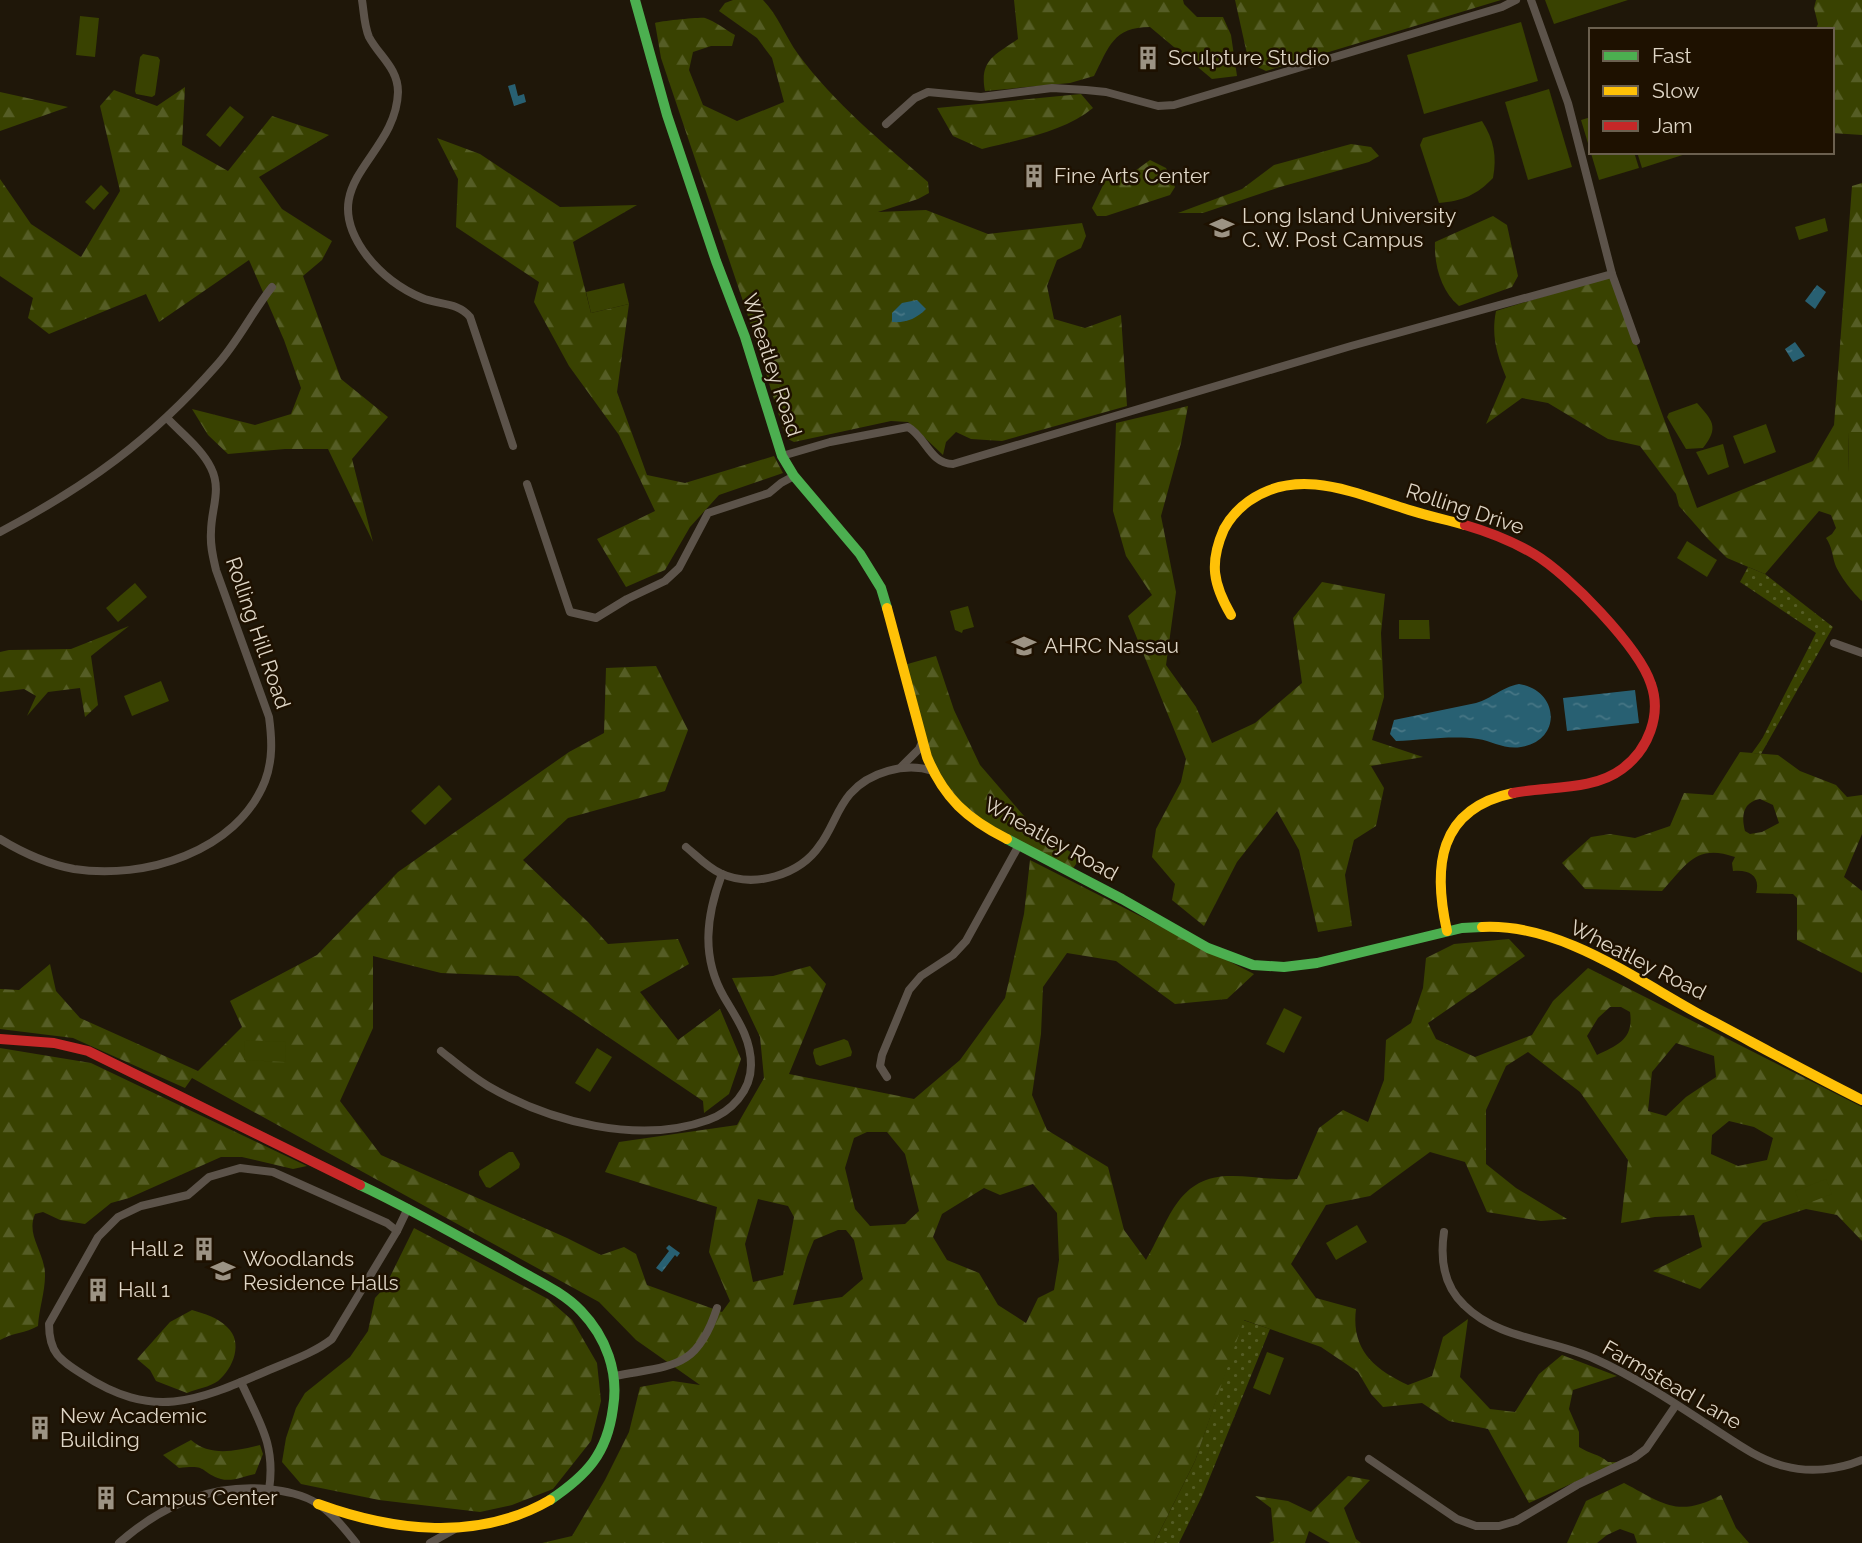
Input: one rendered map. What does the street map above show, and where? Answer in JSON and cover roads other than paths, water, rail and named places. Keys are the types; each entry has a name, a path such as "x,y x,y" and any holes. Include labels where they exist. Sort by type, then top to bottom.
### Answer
{"street":[{"path":"362,0 367,33 387,60 398,88 397,105 390,130 358,173 352,186 348,209 353,231 368,257 388,278 424,299 464,310 470,317 513,446"},
{"name":"Wheatley Road","path":"635,0 671,127 745,337 782,456 794,476 860,554 881,588 933,771 948,796 966,814 989,830 1122,899 1208,948 1253,965 1284,967 1317,963 1462,928 1502,926 1537,932 1570,944 1862,1100"},
{"path":"886,124 915,98 928,92 981,97 1052,88 1106,92 1158,106 1174,105 1503,8 1516,0"},
{"path":"1531,0 1568,103 1612,274 1636,341"},
{"path":"782,456 900,427 914,431 938,460 953,464 1351,346 1612,274"},
{"path":"0,532 84,484 121,458 167,418 217,365 272,287"},
{"name":"Rolling Hill Road","path":"0,839 38,859 73,868 119,871 154,866 197,850 231,827 252,805 265,780 272,740 270,718 216,570 211,548 217,494 215,478 205,459 167,418"},
{"path":"527,484 570,612 596,618 665,581 679,568 708,513 769,493 794,476"},
{"name":"Rolling Drive","path":"1231,615 1219,593 1214,567 1223,530 1232,516 1246,502 1276,485 1296,482 1317,484 1491,533 1518,544 1542,558 1570,580 1638,659 1653,690 1654,713 1648,738 1638,754 1620,771 1601,780 1508,792 1469,812 1449,836 1441,858 1438,894 1447,931"},
{"path":"1834,643 1862,653"},
{"path":"901,767 919,749 923,740"},
{"path":"686,847 722,874 743,879 764,879 798,867 819,848 841,806 853,790 875,776 901,767 933,771"},
{"path":"887,1077 880,1066 881,1055 909,990 921,975 953,954 966,941 1019,845"},
{"path":"441,1051 504,1095 591,1125 625,1130 665,1130 693,1126 719,1116 732,1107 741,1094 747,1084 751,1067 746,1034 718,985 708,951 709,912 722,874"},
{"path":"0,1039 54,1043 88,1052 122,1066 408,1208 569,1299 583,1311 602,1338 615,1376 615,1400 609,1432 596,1459 573,1486 559,1497 536,1508 455,1529 415,1528 382,1524 318,1504 299,1495 269,1490 227,1489 190,1498 161,1512 119,1543"},
{"path":"397,1231 387,1223 273,1172 252,1168 222,1172 201,1182 188,1195 130,1210 106,1227 49,1324 54,1351 64,1363 95,1383 122,1395 157,1403 180,1403 240,1382 318,1348 332,1339 397,1231 408,1208"},
{"name":"Farmstead Lane","path":"1444,1232 1441,1252 1443,1270 1454,1293 1474,1314 1501,1329 1596,1359 1753,1453 1787,1467 1823,1469 1842,1467 1862,1460"},
{"path":"615,1376 678,1364 691,1356 704,1342 717,1308"},
{"path":"240,1382 270,1447 272,1470 269,1490"},
{"path":"1369,1459 1457,1519 1476,1526 1499,1526 1516,1521 1577,1485 1634,1458 1646,1449 1676,1405"},
{"path":"318,1504 344,1526 356,1543"},
{"path":"430,1543 455,1529"}],"water":[{"path":"515,84 518,96 524,94 526,102 514,106 508,86"},
{"path":"1817,285 1826,292 1815,309 1805,301"},
{"path":"917,300 926,309 915,318 892,322 892,313 902,303"},
{"path":"1795,342 1805,356 1793,362 1785,349"},
{"path":"1519,684 1542,695 1551,715 1544,735 1535,743 1515,748 1468,738 1396,741 1390,734 1394,720 1476,703"},
{"path":"1635,690 1639,723 1567,731 1563,698"},
{"path":"669,1245 680,1253 677,1257 675,1255 662,1272 656,1268 669,1251 666,1248"}],"place":[{"name":"Sculpture Studio","path":"1148,58"},
{"name":"Fine Arts Center","path":"1034,176"},
{"name":"Long Island University C. W. Post Campus","path":"1222,228"},
{"name":"AHRC Nassau","path":"1024,646"},
{"name":"Hall 2","path":"204,1249"},
{"name":"Woodlands Residence Halls","path":"223,1271"},
{"name":"Hall 1","path":"98,1290"},
{"name":"New Academic Building","path":"40,1428"},
{"name":"Campus Center","path":"106,1498"}]}
